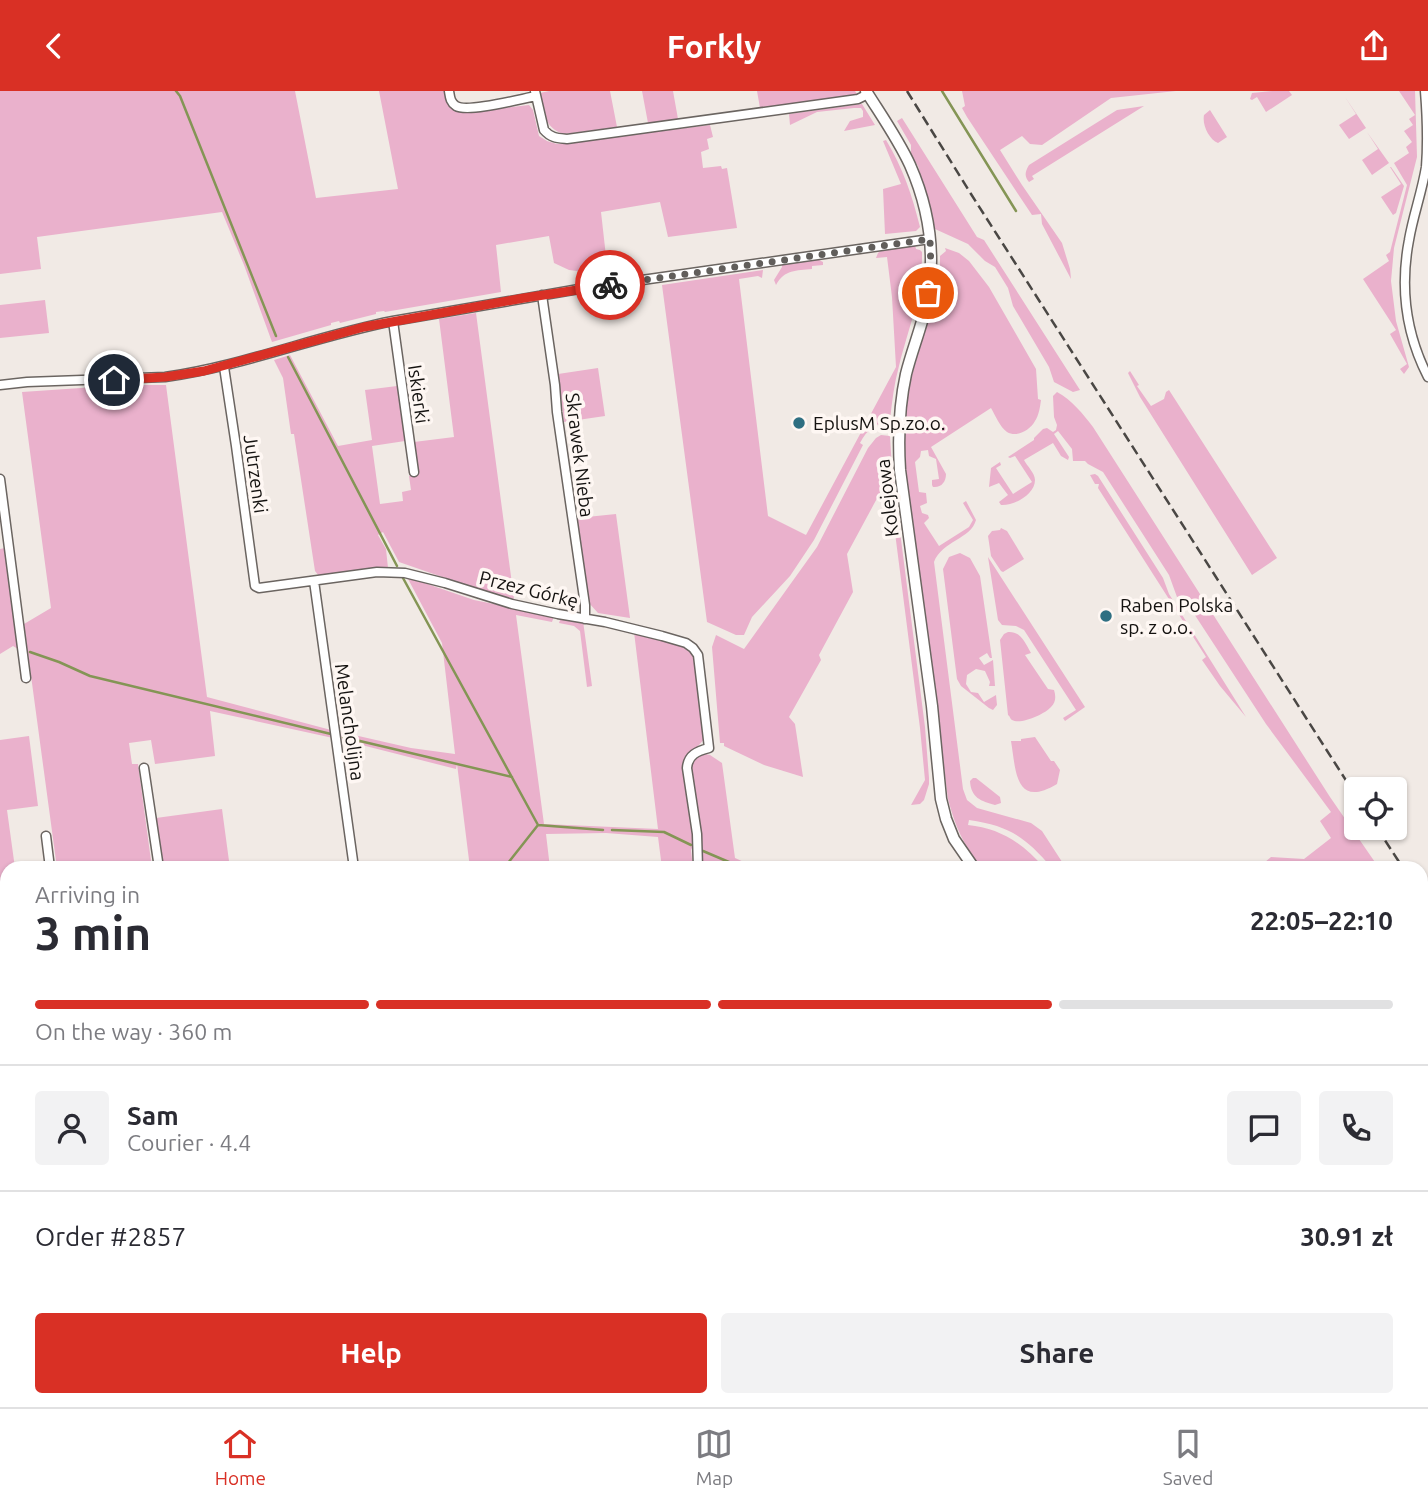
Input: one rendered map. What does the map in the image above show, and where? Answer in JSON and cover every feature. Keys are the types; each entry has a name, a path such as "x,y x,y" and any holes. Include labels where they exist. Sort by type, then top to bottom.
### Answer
{"street":[{"path":"449,91 453,104 465,109 535,94 544,130 555,138 567,139 858,99 867,93"},
{"path":"1425,91 1426,165 1409,239 1405,287 1412,339 1428,377"},
{"name":"Kolejowa","path":"867,93 916,179 930,239 931,271 927,302 906,374 902,398 899,427 900,470 932,706 941,799 951,832 969,861"},
{"path":"0,385 165,377 224,367 351,330 393,321 542,295 930,239"},
{"name":"Skrawek Nieba","path":"542,295 585,619"},
{"name":"Iskierki","path":"393,321 414,472"},
{"name":"Jutrzenki","path":"224,367 255,586"},
{"path":"0,479 26,678"},
{"name":"Przez Górkę","path":"255,586 264,588 377,572 405,573 512,604 604,622 686,643 698,655 709,748 698,751 690,758 687,768 697,834 698,861"},
{"name":"Melancholijna","path":"314,581 353,861"},
{"path":"144,768 158,861"},
{"path":"46,836 49,861"}],"shaded area":[{"path":"0,91 295,91 316,198 398,189 379,91 444,91 452,107 463,112 529,105 533,110 539,136 557,144 710,125 713,137 707,139 709,149 701,152 703,168 727,168 737,228 668,237 660,202 601,212 608,274 595,276 569,270 554,263 549,236 496,245 501,292 376,312 272,342 222,212 37,237 41,269 0,274"},
{"path":"610,91 617,127 564,134 557,131 548,123 540,93"},
{"path":"642,91 673,91 678,119 648,123"},
{"path":"757,91 855,91 857,94 760,108"},
{"path":"962,91 1176,91 1111,98 1042,145 1030,144 1022,136 1000,150 1062,243 1071,279 1042,224 1041,214 1032,215 967,117 962,108 965,106"},
{"path":"1289,91 1292,95 1266,112 1257,97 1250,99 1252,93"},
{"path":"1399,91 1415,91 1417,157 1394,248 1391,281 1396,321 1409,367 1404,374 1400,369 1407,364 1390,334 1396,330 1363,279 1389,261 1386,255 1390,252 1407,185 1394,163 1409,153 1406,147 1412,142 1404,131 1413,125 1409,119 1415,115"},
{"path":"1345,97 1366,128 1349,139 1339,125 1356,114"},
{"path":"862,104 875,125 844,131 850,121 863,117 861,108 854,108 817,112 790,125 789,114"},
{"path":"1144,106 1032,176 1034,179 1029,182 1027,180 1029,165 1117,110"},
{"path":"1210,110 1227,137 1218,143 1209,135 1204,123 1204,115"},
{"path":"902,118 977,237 984,240 1080,390 1073,392 1054,382 1049,367 1013,306 1008,288 995,267 968,244 935,229 918,166 911,155 911,145 897,121"},
{"path":"1367,132 1389,163 1372,175 1362,160 1378,149"},
{"path":"886,140 910,193 920,227 916,231 885,234 883,189 901,184 883,141"},
{"path":"1390,167 1404,186 1393,215 1381,197 1401,184"},
{"path":"915,245 916,249 922,252 920,282 896,380 890,420 872,428 863,438 860,443 863,445 814,540 790,576 752,617 744,635 736,635 707,622 662,285 763,270 762,278 758,276 739,279 768,516 806,535 896,367 887,257 876,258 881,250"},
{"path":"945,248 959,253 969,261 989,287 1036,369 1038,399 1041,400 1036,419 1023,432 1007,432 991,408 931,447 946,474 941,485 932,485 932,480 939,479 936,459 929,456 928,450 921,451 915,462 919,492 926,493 927,503 920,506 922,513 929,518 924,523 939,546 969,527 973,520 963,503 966,501 976,520 968,532 943,549 934,562 963,789 967,800 977,808 1031,823 1042,831 1061,861 1045,861 1016,835 995,826 969,820 968,825 991,830 1020,845 1037,861 977,861 961,836 948,799 905,465 906,414 910,384 929,312 936,268 940,268 940,256 946,251"},
{"path":"817,259 823,262 823,265 787,273 776,285 774,280 782,264"},
{"path":"45,300 49,333 0,338 0,305"},
{"path":"476,313 514,599 399,562 383,532 378,535 386,549 388,568 319,576 315,571 283,378 274,360 290,355 338,446 372,440 365,390 397,386 405,441 372,446 380,504 403,501 402,492 411,490 409,476 418,474 414,442 454,437 439,319"},
{"path":"598,368 605,416 564,422 558,374"},
{"path":"1130,371 1151,406 1164,399 1169,390 1277,558 1252,575 1140,397 1128,373"},
{"path":"166,385 207,697 331,730 333,738 210,711 215,756 155,764 151,740 129,743 132,764 138,764 151,861 56,861 24,624 51,608 22,392"},
{"path":"1057,392 1072,403 1093,427 1344,817 1344,840 1360,840 1374,861 1266,861 1271,857 1304,859 1331,838 1320,821 1331,812 1266,724 1187,603 1182,606 1169,575 1103,472 1085,461 1073,461 1072,449 1058,431 1054,434 1069,457 1068,460 1061,456 1053,443 1024,460 1034,475 1034,485 1023,499 1001,505 999,502 1008,495 999,483 989,487 991,468 1000,462 1001,465 996,468 1013,494 1032,482 1015,456 1008,457 1034,440 1043,429 1047,428 1053,432 1056,430 1053,396"},
{"path":"881,435 890,436 925,727 929,784 924,800 920,804 911,805 925,780 888,478 847,554 853,592 819,655 821,660 789,717 795,724 803,777 764,765 720,743 712,647 716,635 744,649 817,547 868,448"},
{"path":"1095,474 1163,578 1169,594 1246,717 1202,660 1206,657 1098,488 1099,484 1095,484 1090,475"},
{"path":"616,514 630,618 598,613 589,603 577,518"},
{"path":"1001,528 1007,531 1024,559 1003,572 991,556 988,536 992,531"},
{"path":"5,548 19,643 18,649 13,646 0,654 0,549"},
{"path":"960,553 970,558 980,576 992,658 987,653 979,658 984,665 993,660 995,686 989,686 985,671 976,669 967,675 966,684 971,692 978,693 984,702 996,695 997,705 993,710 961,686 957,679 943,569 949,557"},
{"path":"988,557 1085,707 1065,721 1063,718 1076,710 1024,630 1016,626 1002,625 998,620"},
{"path":"407,577 474,600 554,616 552,622 516,615 544,824 658,829 634,632 671,641 691,652 700,679 704,739 684,759 695,841 691,850 692,861 661,861 658,837 606,833 546,834 549,861 469,861 457,764 456,769 342,740 341,732 411,748 455,754 442,643"},
{"path":"561,617 583,621 592,686 587,687 580,631 574,626 559,623"},
{"path":"1008,632 1016,633 1022,638 1031,653 1025,655 1048,689 1054,690 1055,694 1054,703 1048,710 1021,721 1012,720 1008,715 1000,640"},
{"path":"29,736 38,806 7,810 14,861 0,861 0,740"},
{"path":"1035,737 1060,770 1057,784 1043,791 1033,792 1020,783 1011,741"},
{"path":"700,753 710,755 722,763 735,858 742,861 701,861 691,760"},
{"path":"973,778 1000,797 1001,803 995,805 978,798 971,787 970,781"},
{"path":"222,809 229,861 162,861 156,818"}],"waterway":[{"path":"176,91 276,336"},
{"path":"942,91 1016,211"},
{"path":"288,357 397,566"},
{"path":"403,578 538,825"},
{"path":"30,652 90,676 331,734"},
{"path":"343,737 512,777"},
{"path":"510,861 538,825 603,830"},
{"path":"612,830 664,832 691,845"},
{"path":"703,851 727,861"}],"railway":[{"path":"907,91 1344,777"},
{"path":"1385,840 1398,861"}],"way so far":[{"path":"610,285 930,239 931,271 928,293"}],"place":[{"name":"EplusM Sp.zo.o.","path":"799,423"},
{"name":"Raben Polska sp. z o.o.","path":"1106,616"}],"route":[{"path":"114,380 204,371 364,327 610,285"}]}
